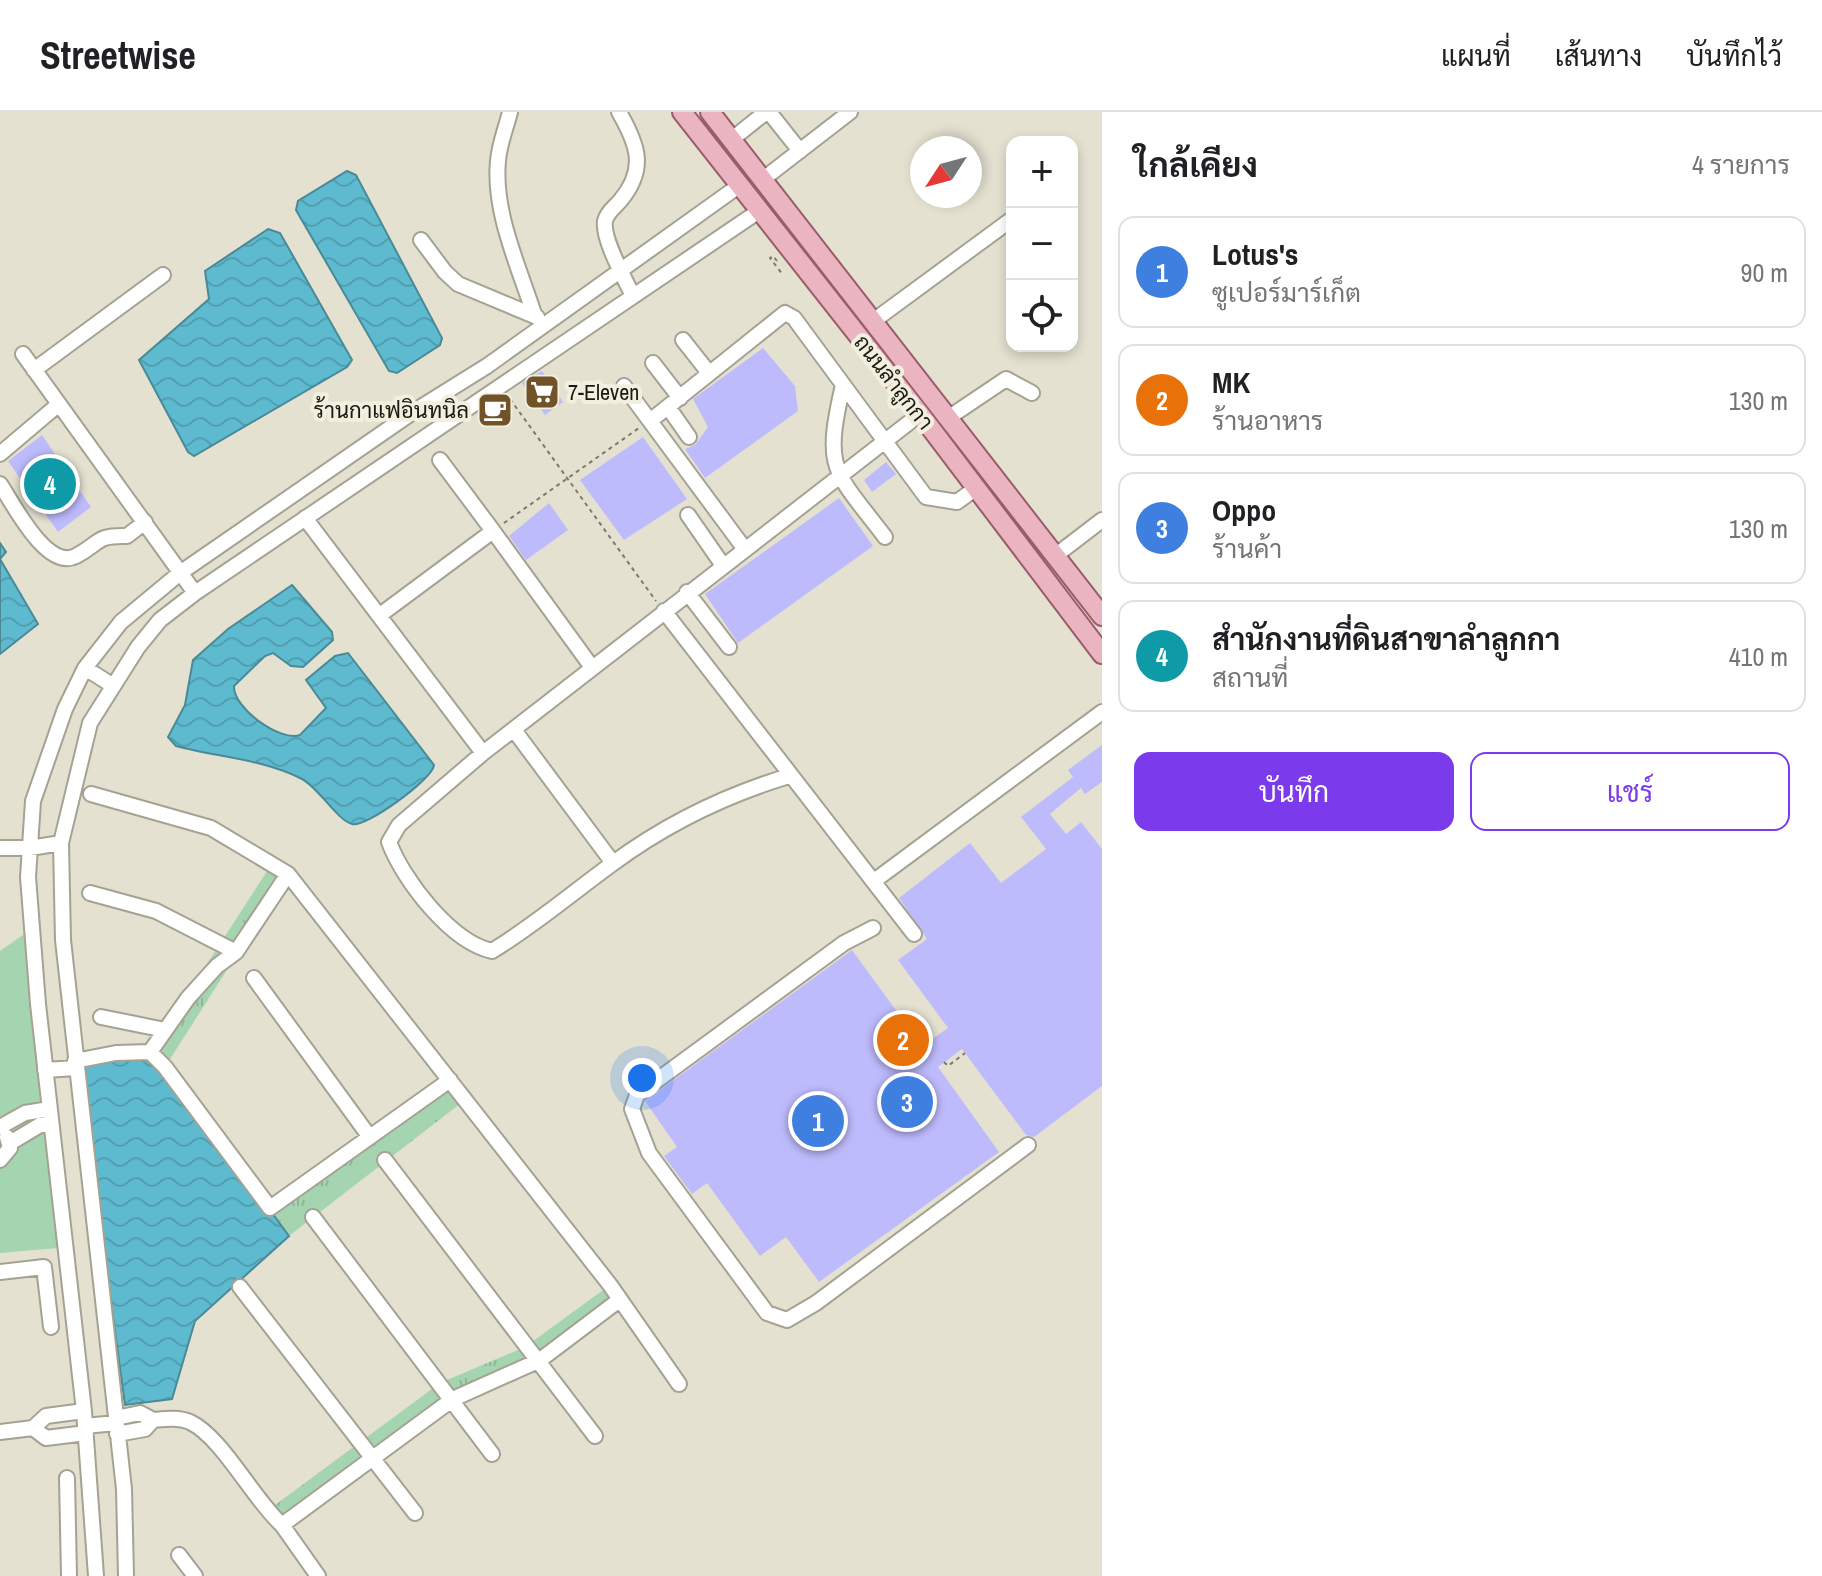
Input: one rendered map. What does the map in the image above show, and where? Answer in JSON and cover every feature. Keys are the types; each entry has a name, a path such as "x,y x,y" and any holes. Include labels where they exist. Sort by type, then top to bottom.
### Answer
{"main road":[{"name":"ถนนลำลูกกา","path":"682,112 920,414 1102,654"},
{"name":"ถนนลำลูกกา","path":"710,112 1102,616"}],"street":[{"path":"510,112 497,161 500,190 505,224 534,314"},
{"path":"619,112 637,142 640,161 627,193 605,221 606,233 633,296"},
{"path":"731,140 768,112 800,151"},
{"path":"762,180 850,112"},
{"path":"96,1576 85,1423 45,1070 28,877 33,801 65,709 85,668 121,622 180,573 410,414 487,366 740,185"},
{"path":"126,1576 124,1489 63,940 61,843 90,723 112,685 160,620 195,593 502,388 759,211"},
{"path":"872,322 1006,223"},
{"path":"421,240 458,284 534,314 545,325"},
{"path":"34,370 163,275"},
{"path":"650,421 785,313 794,318 926,497 957,502 976,488"},
{"path":"683,340 709,373"},
{"path":"23,354 195,593"},
{"path":"653,363 689,437"},
{"path":"487,366 502,388"},
{"path":"948,418 1006,379 1032,393"},
{"path":"843,385 833,438 833,463 839,476 885,537"},
{"path":"624,386 744,548"},
{"path":"0,454 59,404"},
{"path":"789,776 742,790 706,808 613,863 568,900 492,951 461,937 403,875 389,842 399,825 483,753 722,564 920,414"},
{"path":"440,460 591,666"},
{"path":"0,484 47,552 61,558 80,554 106,535 127,536 145,522"},
{"path":"688,515 722,564"},
{"path":"305,518 483,753"},
{"path":"1055,556 1102,520"},
{"path":"380,615 493,531"},
{"path":"687,592 729,647"},
{"path":"664,611 914,934"},
{"path":"85,668 112,685"},
{"path":"65,709 90,723"},
{"path":"874,881 1102,712"},
{"path":"514,730 613,863"},
{"path":"91,794 211,828 288,874 610,1285 618,1301 679,1384"},
{"path":"0,848 30,848 61,843"},
{"path":"150,1052 197,987 236,952 288,874"},
{"path":"90,893 156,911 236,952"},
{"path":"873,928 844,943 637,1095 632,1109 649,1153 767,1313 787,1320 816,1303 1028,1145"},
{"path":"254,978 369,1136"},
{"path":"101,1017 165,1030"},
{"path":"74,1044 116,1053"},
{"path":"45,1070 116,1053 150,1052 165,1067 270,1208 450,1080"},
{"path":"0,1160 8,1153 10,1143 0,1128 25,1113 50,1116"},
{"path":"10,1143 50,1116"},
{"path":"385,1160 595,1436"},
{"path":"313,1217 492,1454"},
{"path":"0,1272 44,1267 51,1327"},
{"path":"240,1287 415,1513"},
{"path":"282,1525 453,1399 540,1360 618,1301"},
{"path":"0,1432 33,1428 46,1416 116,1425 140,1413 153,1420 177,1418 191,1423 208,1435 267,1511 282,1525 318,1576"},
{"path":"33,1428 46,1438 85,1423"},
{"path":"67,1478 69,1576"},
{"path":"179,1555 195,1576"}],"path":[{"path":"777,261 772,257 783,275"},
{"path":"502,388 664,611"},
{"path":"493,531 650,421"},
{"path":"944,1062 948,1066 965,1053"}],"green space":[{"path":"273,862 288,874 165,1067 150,1052"},
{"path":"26,933 58,1248 0,1253 0,951"},
{"path":"450,1080 465,1100 289,1236 270,1208"},
{"path":"610,1285 618,1301 540,1360 452,1399 282,1525 267,1511 440,1383 525,1347"}],"water":[{"path":"347,171 356,175 442,338 440,345 397,373 389,371 296,210 298,201"},
{"path":"268,229 280,233 352,360 347,367 194,456 188,452 139,360 209,299 205,271"},
{"path":"0,543 6,552 0,559"},
{"path":"0,559 38,624 0,654"},
{"path":"292,585 332,632 333,640 303,667 291,666 273,653 265,656 234,686 241,704 270,728 291,736 300,735 326,708 306,680 335,656 348,653 434,765 412,790 384,811 360,823 346,821 308,783 287,772 176,746 168,737 185,705 193,660 228,629"},
{"path":"146,1055 165,1067 289,1236 195,1321 172,1399 125,1405 78,1061"}],"building":[{"path":"763,348 795,386 798,411 705,478 685,449 695,445 708,427 693,399"},
{"name":"7-Eleven","path":"542,371 563,402 545,415 522,383"},
{"name":"ร้านกาแฟอินทนิล","path":"500,398 508,412 493,423 483,410"},
{"path":"42,435 91,507 58,532 8,461"},
{"path":"643,437 687,499 624,540 580,480"},
{"path":"886,462 896,474 872,492 864,480"},
{"path":"839,498 873,546 738,643 705,594"},
{"path":"549,503 568,530 526,560 509,536"},
{"path":"1102,745 1102,782 1085,794 1081,788 1050,814 1066,834 1081,822 1102,849 1102,1086 1034,1137 1026,1135 962,1049 938,1067 999,1152 819,1282 786,1237 760,1256 707,1183 692,1194 664,1156 677,1147 645,1101 852,950 922,1046 948,1028 898,960 927,939 899,898 970,843 1001,883 1046,849 1021,817 1073,777 1068,770"}],"place":[{"name":"7-Eleven","path":"542,392"},
{"name":"ร้านกาแฟอินทนิล","path":"495,410"},
{"name":"สำนักงานที่ดินสาขาลำลูกกา","path":"50,484"},
{"name":"MK","path":"903,1040"},
{"name":"Oppo","path":"907,1102"},
{"name":"Lotus's","path":"818,1121"}]}
